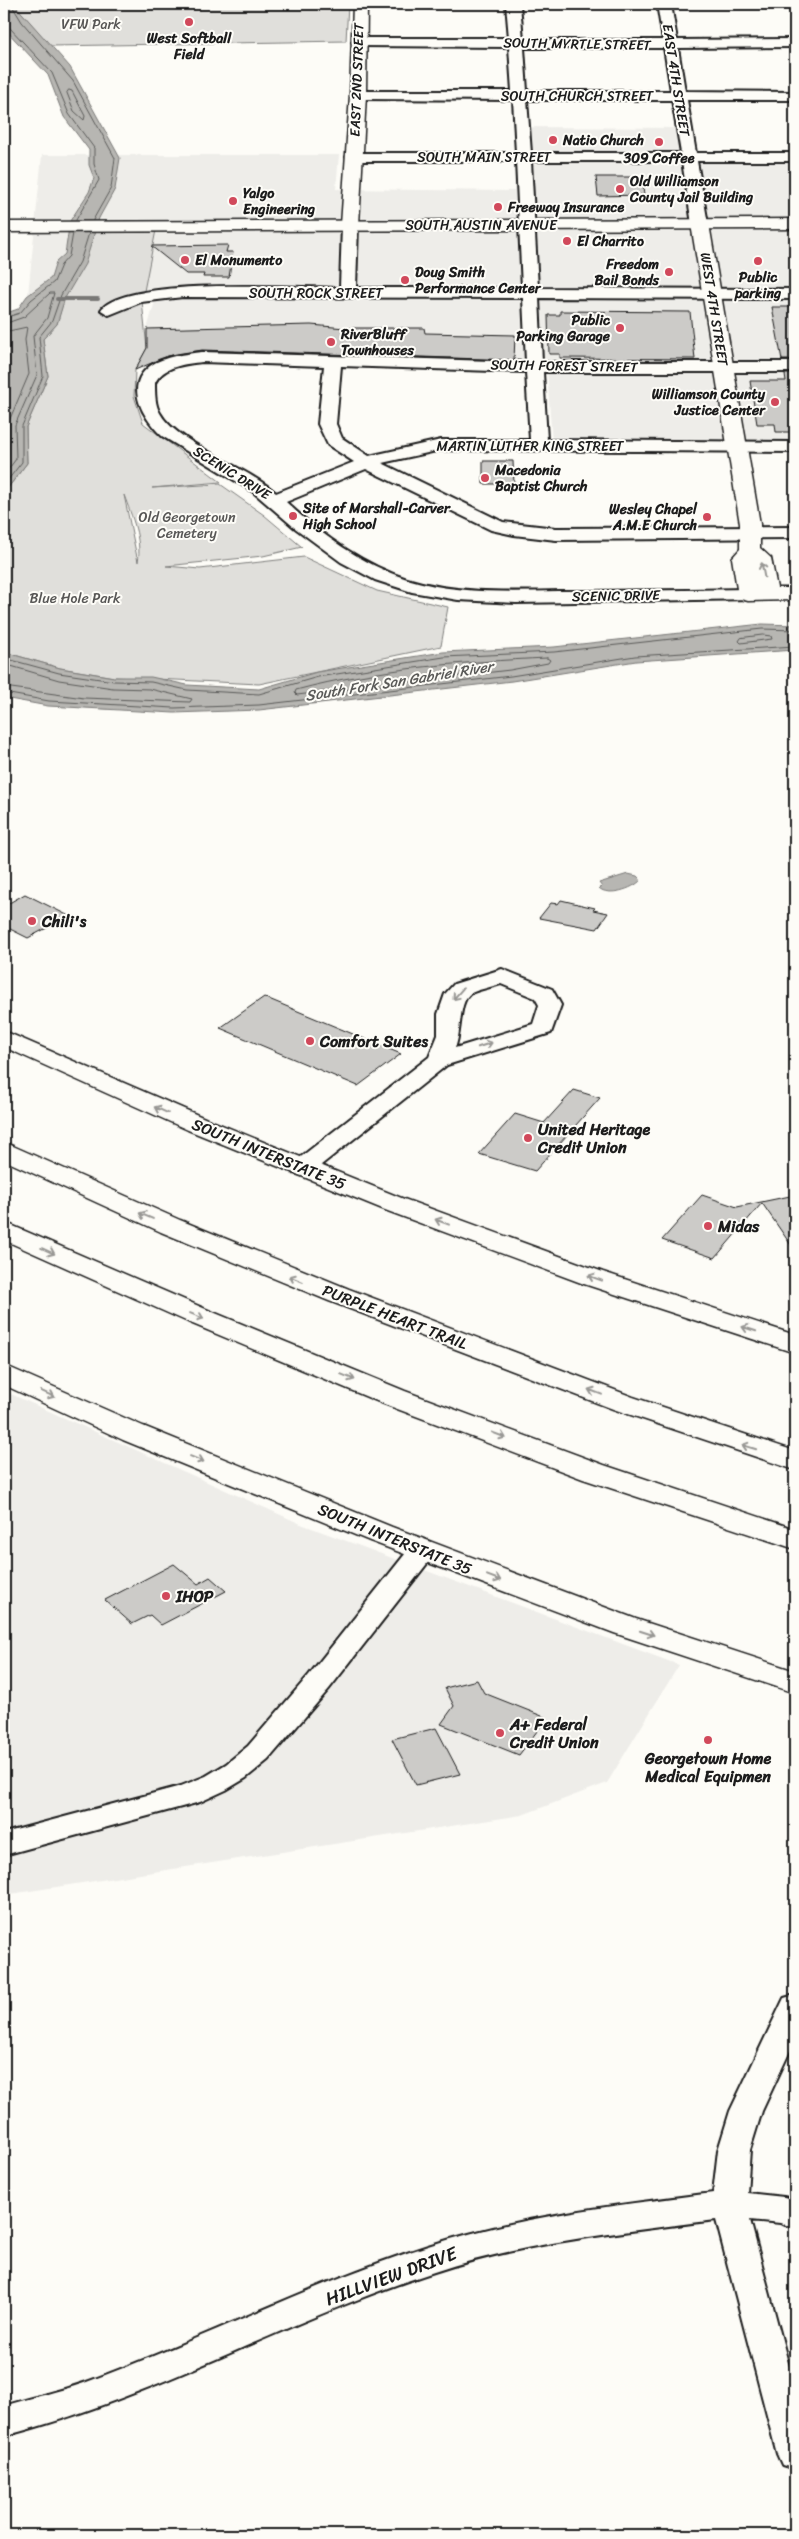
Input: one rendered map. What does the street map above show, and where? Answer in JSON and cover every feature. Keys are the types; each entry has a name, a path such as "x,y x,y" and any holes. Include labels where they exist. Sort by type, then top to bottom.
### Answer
{"main road":[{"name":"EAST 2ND STREET","path":"350,225 358,96 360,4"},
{"name":"WEST 4TH STREET","path":"700,224 750,524 749,542 742,558 758,595"},
{"name":"SOUTH AUSTIN AVENUE","path":"4,227 795,224"},
{"name":"SCENIC DRIVE","path":"758,595 795,594"},
{"name":"SOUTH INTERSTATE 35","path":"4,1038 204,1129 302,1168 648,1297 795,1344"},
{"name":"PURPLE HEART TRAIL","path":"4,1150 139,1213 304,1282 708,1434 795,1460"},
{"path":"4,1230 176,1308 414,1404 592,1470 795,1538"},
{"name":"SOUTH INTERSTATE 35","path":"4,1374 133,1433 423,1550 625,1626 795,1682"}],"street":[{"path":"513,4 521,96 524,197 528,225 532,367 538,446"},
{"name":"EAST 4TH STREET","path":"664,4 680,96 688,157"},
{"name":"SOUTH MYRTLE STREET","path":"359,42 517,44 795,43"},
{"name":"SOUTH CHURCH STREET","path":"358,96 795,96"},
{"name":"SOUTH MAIN STREET","path":"353,157 795,157"},
{"name":"WEST 4TH STREET","path":"688,157 700,224"},
{"path":"348,293 350,225"},
{"name":"SOUTH ROCK STREET","path":"109,310 130,299 150,295 230,292 795,294"},
{"name":"SCENIC DRIVE","path":"333,362 202,357 171,363 159,368 147,378 145,386 150,412 155,419 188,445 257,487 329,546 350,560 370,571 420,588 476,596 506,597 758,595"},
{"path":"333,362 327,424 330,432 344,449 476,517 514,530 556,534 749,542 795,533"},
{"name":"SOUTH FOREST STREET","path":"333,362 532,367 795,368"},
{"name":"MARTIN LUTHER KING STREET","path":"275,500 406,450 442,445 795,446"},
{"path":"302,1168 439,1060 543,1028 550,1005 544,994 502,976 462,989 453,999 449,1014 449,1035 439,1060"},
{"path":"4,1844 189,1794 216,1783 236,1771 258,1753 290,1717 423,1550"},
{"path":"795,2007 746,2112 734,2150 729,2205 795,2454"},
{"name":"HILLVIEW DRIVE","path":"4,2421 89,2396 357,2286 430,2259 507,2238 624,2218 729,2205 784,2210 795,2215"}],"shaded area":[{"path":"513,127 687,128 693,159 795,160 795,443 552,442 547,370 543,362 213,353 170,358 135,370 156,298 28,295 42,155 339,155 336,189 514,191"},
{"path":"4,1391 301,1524 679,1665 607,1783 522,1815 4,1895"}],"green space":[{"name":"VFW Park","path":"14,4 348,4 346,41 50,46"},
{"name":"Blue Hole Park","path":"156,230 142,301 147,348 135,370 134,396 143,423 221,482 152,488 220,484 264,515 302,547 263,556 166,566 200,569 304,557 377,591 448,607 441,646 259,684 114,677 60,668 4,652 4,493 27,463 26,427 48,376 43,339 57,324 82,232","holes":["124,495 139,545 138,562"]}],"water":[{"path":"4,4 14,4 70,67 120,158 115,189 99,218 85,264 65,298 57,324 43,339 48,376 26,427 27,463 4,493 4,314 18,309 27,296 51,278 56,262 65,254 70,221 89,192 94,178 89,165 89,150 64,117 48,75 4,28"},
{"name":"South Fork San Gabriel River","path":"762,624 795,625 795,650 636,661 512,681 259,710 174,713 48,706 4,698 4,652 60,668 114,677 151,677 187,685 259,689 317,672 443,652 554,647"},
{"path":"628,874 637,876 641,880 620,891 608,892 599,888 602,887 599,883"}],"building":[{"name":"Old Williamson County Jail Building","path":"596,177 642,179 644,195 598,196"},
{"name":"El Monumento","path":"228,245 226,252 233,252 229,277 203,277 204,274 186,274 151,246"},
{"path":"772,307 795,307 795,360 782,360"},
{"name":"Public Parking Garage","path":"560,311 690,312 695,359 560,358 560,354 549,354 548,315 560,315"},
{"name":"RiverBluff Townhouses","path":"311,325 345,328 424,328 425,333 515,335 514,360 202,350 168,356 135,370 147,348 147,329"},
{"name":"Williamson County Justice Center","path":"785,374 795,374 795,432 776,432 775,424 757,424 750,381 786,381"},
{"name":"Macedonia Baptist Church","path":"483,461 513,461 514,484 483,484"},
{"name":"Chili's","path":"25,894 69,916 28,938 4,926 4,906"},
{"path":"561,900 608,913 597,929 539,918 551,903 558,904"},
{"name":"Comfort Suites","path":"264,997 401,1054 358,1086 220,1028"},
{"name":"United Heritage Credit Union","path":"574,1090 600,1098 535,1171 479,1154 515,1114 544,1123"},
{"name":"Midas","path":"702,1195 737,1207 795,1195 795,1251 762,1203 715,1258 662,1240"},
{"name":"IHOP","path":"174,1564 198,1584 210,1577 226,1591 161,1625 150,1615 132,1624 105,1600"},
{"name":"A+ Federal Credit Union","path":"477,1680 484,1693 547,1718 519,1755 441,1724 454,1706 445,1688"},
{"path":"436,1728 460,1774 416,1785 392,1739"}],"waterway":[{"path":"57,299 98,299"}],"place":[{"name":"West Softball Field","path":"189,22"},
{"name":"Natio Church","path":"553,140"},
{"name":"309 Coffee","path":"659,142"},
{"name":"Old Williamson County Jail Building","path":"620,189"},
{"name":"Yalgo Engineering","path":"233,201"},
{"name":"Freeway Insurance","path":"498,207"},
{"name":"El Charrito","path":"567,241"},
{"name":"El Monumento","path":"185,260"},
{"name":"Public parking","path":"758,261"},
{"name":"Freedom Bail Bonds","path":"669,272"},
{"name":"Doug Smith Performance Center","path":"405,280"},
{"name":"Public Parking Garage","path":"620,328"},
{"name":"RiverBluff Townhouses","path":"331,342"},
{"name":"Williamson County Justice Center","path":"775,402"},
{"name":"Macedonia Baptist Church","path":"485,478"},
{"name":"Site of Marshall-Carver High School","path":"293,516"},
{"name":"Wesley Chapel A.M.E Church","path":"707,517"},
{"name":"Chili's","path":"32,921"},
{"name":"Comfort Suites","path":"310,1041"},
{"name":"United Heritage Credit Union","path":"528,1138"},
{"name":"Midas","path":"708,1226"},
{"name":"IHOP","path":"166,1596"},
{"name":"A+ Federal Credit Union","path":"500,1733"},
{"name":"Georgetown Home Medical Equipmen","path":"708,1740"}],"park label":[{"name":"Old Georgetown Cemetery","path":"187,526"}]}
